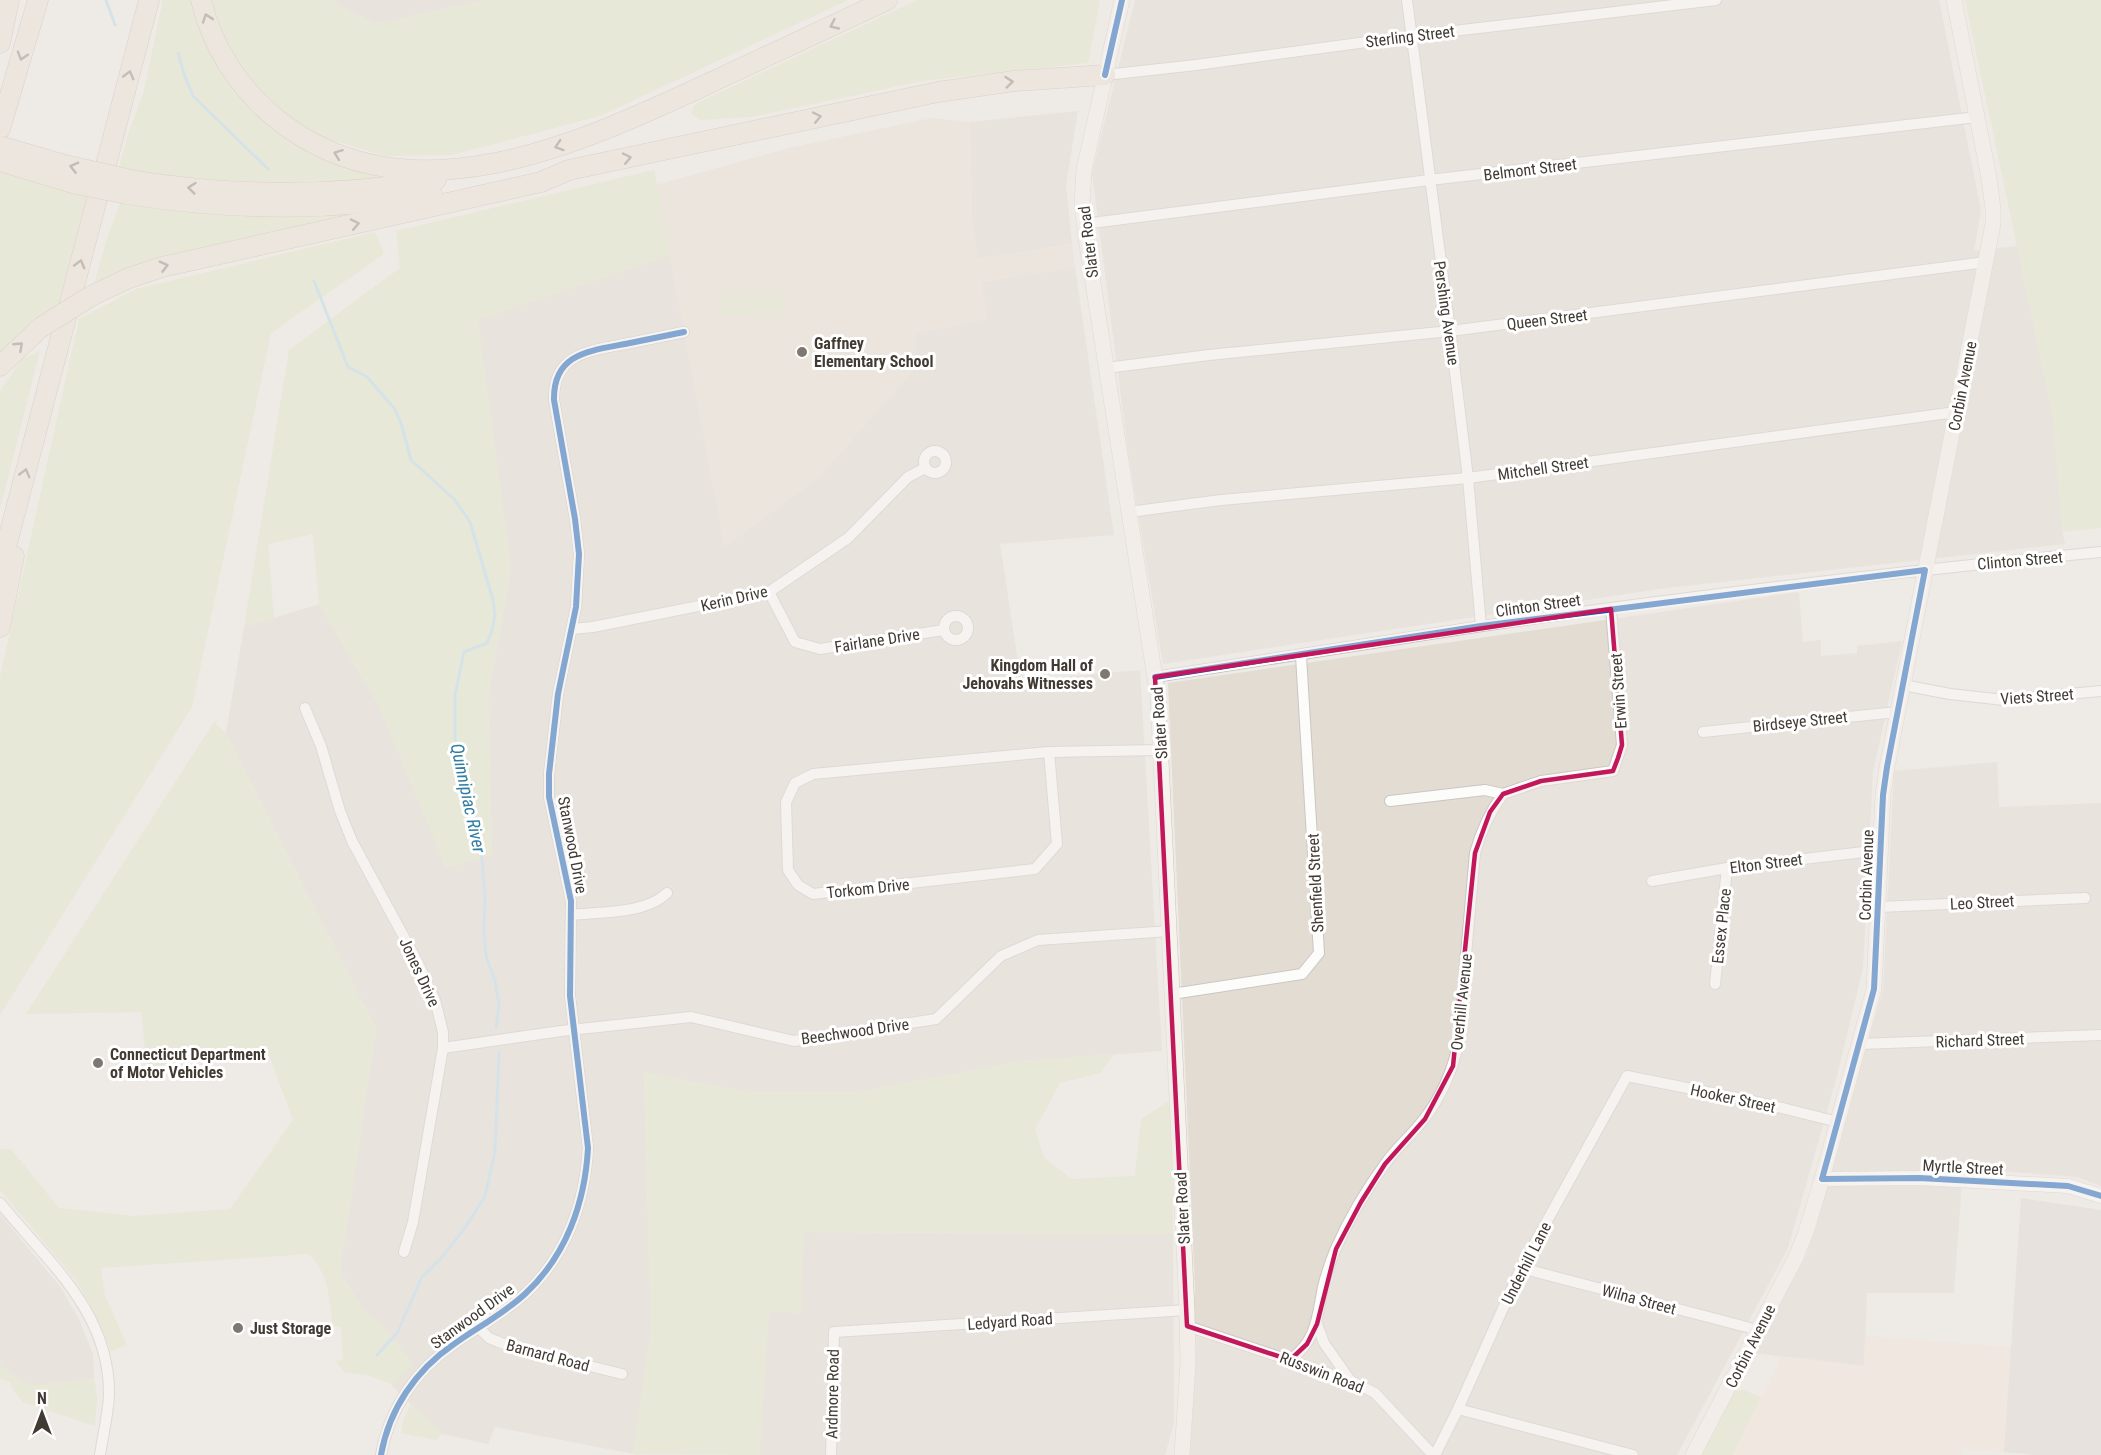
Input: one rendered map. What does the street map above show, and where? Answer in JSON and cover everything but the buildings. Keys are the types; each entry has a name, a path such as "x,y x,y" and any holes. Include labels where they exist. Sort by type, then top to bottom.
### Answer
{"highway":[{"path":"0,43 9,0"},
{"path":"0,129 38,0"},
{"path":"0,570 148,0"},
{"path":"201,0 217,44 244,86 275,117 310,141 348,158 397,169 435,170 499,163"},
{"path":"0,161 76,184 229,192 311,193 423,182 481,170 619,124 887,0"},
{"path":"0,366 40,328 91,296 121,281 162,267 531,184 569,170 938,92 1014,81 1105,75"},
{"path":"0,146 129,187 185,202 237,206 329,206 407,198 542,171 569,170"},
{"path":"0,627 15,549 19,497"}],"main road":[{"name":"Slater Road","path":"1122,0 1084,170 1082,195 1084,224 1155,677 1161,750 1187,1310 1188,1364 1182,1455"},
{"name":"Corbin Avenue","path":"1693,1455 1802,1244 1874,989 1886,774 1991,239 1993,209 1954,0"}],"street":[{"name":"Pershing Avenue","path":"1407,0 1468,478 1481,626"},
{"name":"Sterling Street","path":"1105,75 1716,0"},
{"name":"Belmont Street","path":"1084,224 1429,180 1977,117"},
{"name":"Queen Street","path":"1106,368 1209,355 1450,331 1986,262"},
{"name":"Stanwood Drive","path":"381,1455 385,1435 394,1411 408,1388 441,1354 510,1307 537,1281 564,1244 579,1206 587,1167 588,1148 570,996 572,915 569,886 549,797 549,774 558,694 578,589 579,554 554,400 555,379 561,369 578,355 684,332"},
{"name":"Mitchell Street","path":"1129,512 1221,500 1468,478 1956,412"},
{"name":"Kerin Drive","path":"572,629 593,627 769,592 849,538 908,477 925,468"},
{"name":"Clinton Street","path":"1155,677 1301,656 1481,626 1925,570 2101,552"},
{"name":"Fairlane Drive","path":"769,592 795,642 820,649 944,630"},
{"name":"Erwin Street","path":"1503,794 1541,781 1613,771 1622,745 1611,609"},
{"name":"Shenfield Street","path":"1172,994 1302,974 1319,953 1301,656"},
{"name":"Viets Street","path":"1903,685 1950,694 2004,700 2101,691"},
{"name":"Jones Drive","path":"305,708 321,746 340,810 352,840 418,963 435,1000 442,1032 443,1048 413,1222 404,1252"},
{"name":"Birdseye Street","path":"1702,732 1897,712"},
{"name":"Torkom Drive","path":"1049,752 1057,844 1035,869 813,894 798,885 788,870 786,802 795,783 813,774 1049,752 1161,750"},
{"path":"1390,801 1485,790 1503,794"},
{"name":"Overhill Avenue","path":"1290,1360 1302,1352 1317,1324 1324,1284 1336,1249 1361,1202 1385,1164 1425,1119 1444,1089 1453,1066 1458,1045 1475,854 1479,836 1490,812 1503,794"},
{"name":"Elton Street","path":"1652,881 1727,868 1881,850"},
{"name":"Essex Place","path":"1715,984 1727,868"},
{"path":"572,915 644,907 661,899 667,893"},
{"name":"Leo Street","path":"1878,907 2085,898"},
{"name":"Beechwood Drive","path":"443,1048 691,1017 794,1041 936,1019 1001,956 1038,940 1170,931"},
{"name":"Richard Street","path":"1860,1044 2101,1035"},
{"name":"Hooker Street","path":"1627,1076 1762,1103 1838,1122"},
{"name":"Underhill Lane","path":"1434,1455 1458,1409 1521,1268 1627,1076"},
{"name":"Myrtle Street","path":"1822,1179 1919,1178 2057,1185 2101,1196"},
{"path":"0,1203 65,1278 83,1303 95,1328 105,1361 109,1395 100,1455"},
{"name":"Wilna Street","path":"1521,1268 1758,1330"},
{"name":"Ledyard Road","path":"834,1332 1187,1310"},
{"path":"1317,1324 1324,1343 1351,1381"},
{"name":"Russwin Road","path":"1187,1326 1351,1381 1375,1393 1434,1455"},
{"name":"Barnard Road","path":"479,1328 489,1338 509,1346 622,1374"},
{"name":"Ardmore Road","path":"831,1455 834,1332"},
{"path":"1458,1409 1633,1455"}],"highlighted area":[{"path":"1611,609 1622,745 1613,771 1541,781 1503,794 1490,812 1475,853 1453,1066 1425,1119 1385,1164 1361,1202 1336,1249 1317,1324 1307,1344 1290,1360 1187,1326 1155,677"}],"shaded area":[{"path":"330,0 485,0 376,24"},
{"path":"1135,0 1939,0 1981,210 1974,251 2017,246 2054,421 2062,531 2065,544 1666,588 1163,664 1128,451 1092,173"},
{"path":"1078,111 1066,185 1072,244 977,259 972,223 970,122"},
{"name":"Gaffney Elementary School","path":"932,118 970,122 972,223 978,259 1072,244 1075,267 981,282 987,319 917,333 914,371 818,478 725,547 670,256 499,269 616,196 793,147"},
{"path":"670,255 725,547 916,333 987,319 981,282 1075,267 1114,535 1000,544 1021,681 1140,670 1162,1051 1022,1061 858,1092 747,1092 644,1073 651,1329 634,1453 639,1455 495,1427 488,1444 442,1434 391,1385 412,1364 380,1323 366,1314 340,1271 376,1029 226,733 244,627 319,604 378,704 492,855 488,699 511,569 477,320"},
{"path":"1799,592 1803,642 1821,640 1821,656 1857,653 1857,646 1902,641 1873,772 1863,968 1837,1076 1788,1248 1677,1455 1189,1455 1195,1286 1168,683"},
{"path":"1997,762 1999,807 2101,803 2101,1186 2077,1177 1963,1168 1954,1293 1867,1293 1864,1366 1753,1353 1807,1254 1883,990 1894,771"},
{"path":"2021,1198 2101,1210 2101,1455 2036,1455 2004,1452"},
{"path":"0,1214 61,1288 79,1319 93,1354 94,1379 29,1386 0,1365"},
{"path":"803,1232 1173,1234 1174,1423 1165,1455 759,1455 769,1310 801,1313"},
{"path":"1865,1336 2011,1347 2004,1452 1963,1448 1962,1455 1732,1455 1782,1356 1864,1366"}],"green space":[{"path":"163,0 194,0 242,95 387,175 387,179 251,186 118,171 127,137 144,91"},
{"path":"211,0 330,0 376,24 485,0 848,0 600,116 452,155 385,156 325,138 269,106 229,53"},
{"path":"917,0 1100,0 1088,63 922,81 751,117 700,120 691,113 695,104"},
{"path":"1965,0 2101,0 2101,528 2062,532 2054,421"},
{"path":"0,168 88,193 59,308 0,358"},
{"path":"654,170 670,255 478,320 511,569 488,699 492,855 446,868 378,704 319,604 313,534 268,544 274,618 244,627 289,350 400,268 396,231"},
{"path":"121,200 230,214 311,216 392,206 93,288"},
{"path":"375,232 384,254 271,333 192,707 0,1015 0,677 79,319 136,289"},
{"path":"781,294 782,314 719,315 719,295"},
{"path":"40,351 0,509 0,391 22,359"},
{"path":"214,722 226,733 376,1029 340,1271 366,1314 381,1324 413,1364 391,1385 366,1375 344,1372 335,1361 343,1360 341,1327 333,1326 324,1277 308,1254 101,1268 105,1296 127,1345 111,1351 89,1302 75,1279 0,1190 0,1149 11,1149 59,1208 134,1216 230,1209 293,1120 268,1052 147,1067 141,1012 26,1014"},
{"path":"1114,1054 1100,1073 1060,1083 1035,1130 1044,1157 1071,1179 1135,1176 1141,1119 1171,1100 1173,1234 804,1232 801,1313 769,1311 759,1455 633,1454 651,1329 644,1072 747,1092 858,1092 1022,1061"},
{"path":"0,1365 29,1386 94,1379 97,1397 95,1426 23,1402 13,1390 10,1382 0,1379"},
{"path":"1743,1390 1761,1397 1732,1455 1701,1455 1735,1391"},
{"path":"411,1404 442,1434 436,1440 401,1433 404,1418"}],"waterway":[{"name":"Quinnipiac River","path":"106,0 115,25"},
{"name":"Quinnipiac River","path":"178,53 193,96 268,169"},
{"name":"Quinnipiac River","path":"314,281 348,367 367,377 394,408 401,423 411,460 455,500 470,522 493,600 495,615 487,643 464,652 455,695 455,739 481,847 486,956 495,981 499,1005 496,1028"},
{"name":"Quinnipiac River","path":"377,1355 397,1333 422,1277 443,1256 465,1228 485,1196 495,1152 499,1052"}],"cycle path":[{"path":"1105,75 1122,0"},
{"path":"381,1455 390,1422 416,1378 440,1354 525,1294 552,1263 578,1208 583,1189 588,1148 570,996 571,901 549,797 549,774 558,694 576,607 579,554 554,400 555,385 559,373 575,357 598,349 684,332"},
{"path":"1155,677 1481,626 1925,570 1883,795 1874,989 1822,1179 1919,1178 2068,1186 2101,1196"}],"place":[{"name":"Gaffney Elementary School","path":"802,352"},
{"name":"Kingdom Hall of Jehovahs Witnesses","path":"1105,674"},
{"name":"Connecticut Department of Motor Vehicles","path":"98,1063"},
{"name":"Just Storage","path":"238,1328"}]}
